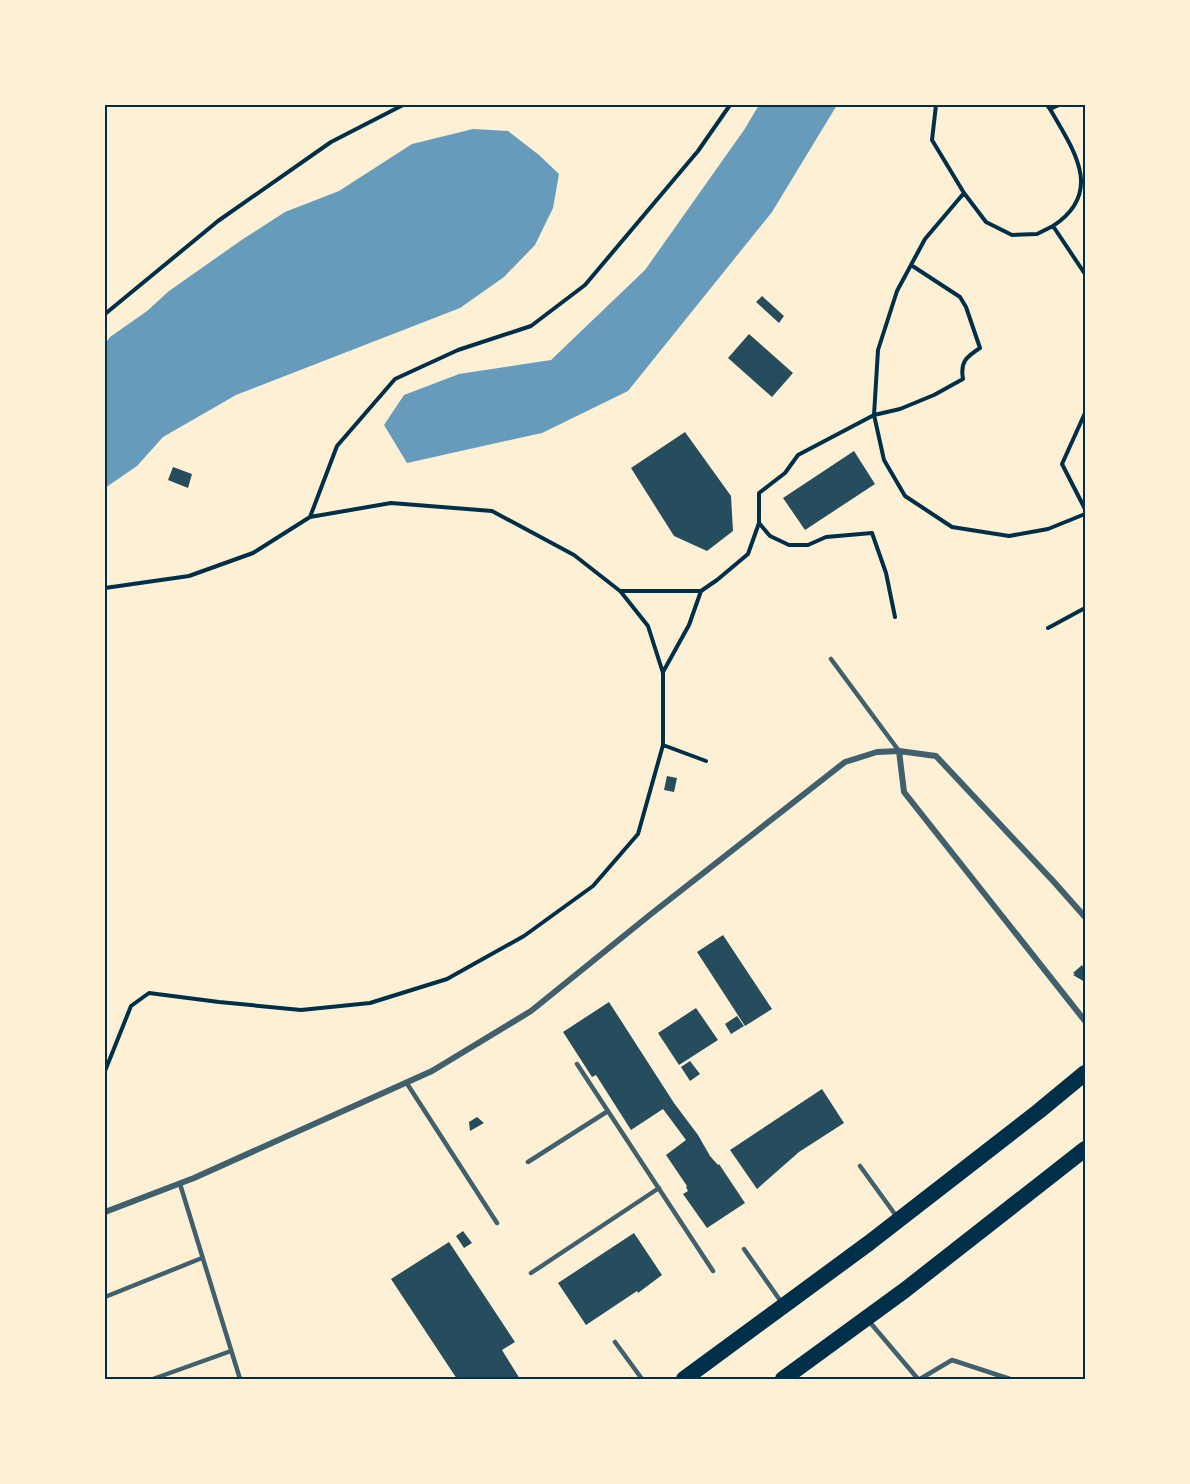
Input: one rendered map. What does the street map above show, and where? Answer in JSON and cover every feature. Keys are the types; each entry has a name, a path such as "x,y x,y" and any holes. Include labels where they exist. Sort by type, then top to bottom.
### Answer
{"highway":[{"path":"684,1379 899,1220 1085,1073"},
{"path":"783,1379 904,1290 1085,1149"}],"street":[{"path":"105,1212 180,1184 432,1071 531,1011 845,762 877,752 899,751 936,756 1085,917"},
{"path":"899,751 904,792 1085,1021"}],"lane":[{"path":"831,658 899,751"},
{"path":"577,1064 713,1271"},
{"path":"406,1082 497,1222"},
{"path":"528,1162 608,1111"},
{"path":"860,1166 899,1220"},
{"path":"180,1184 240,1379"},
{"path":"531,1273 659,1188"},
{"path":"744,1249 784,1306"},
{"path":"105,1297 202,1258"},
{"path":"867,1317 919,1379 952,1360 1010,1379"},
{"path":"615,1342 642,1379"},
{"path":"153,1379 231,1351"}],"path":[{"path":"105,314 218,220 331,142 403,105"},
{"path":"310,517 337,446 395,379 458,350 531,326 585,285 698,151 730,105"},
{"path":"936,105 932,140 963,193 986,222 1012,236 1038,234 1065,218 1078,201 1082,179 1076,153 1049,107 1059,105"},
{"path":"963,193 925,239 897,291 878,350 874,415 884,460 905,496 952,527 1009,536 1048,529 1085,514"},
{"path":"1053,226 1085,274"},
{"path":"620,591 701,591 748,554 759,523 759,493 785,473 798,455 874,415 900,409 934,395 963,379 964,361 980,348 966,308 960,297 911,265"},
{"path":"1085,413 1062,464 1085,509"},
{"path":"105,588 189,576 253,553 310,517 391,503 492,511 574,555 620,591 648,626 663,673 663,745 638,834 592,886 524,936 447,979 370,1003 301,1010 149,993 132,1006 105,1071"},
{"path":"759,523 770,536 789,545 808,545 826,537 872,533 886,573 895,617"},
{"path":"663,673 689,625 701,591"},
{"path":"1048,628 1085,608"},
{"path":"663,745 706,761"}],"water":[{"path":"759,105 837,105 772,212 628,391 542,433 407,463 384,425 404,395 459,374 551,360 645,270 744,130"},
{"path":"473,129 508,131 559,174 553,208 535,245 504,277 460,308 236,395 163,437 137,466 105,488 105,344 110,337 147,311 169,291 285,212 339,191 412,144"}],"building":[{"path":"762,296 784,316 779,323 756,302"},
{"path":"749,334 793,373 772,397 728,358"},
{"path":"685,432 731,496 733,531 707,551 674,536 631,468"},
{"path":"854,451 875,484 805,530 783,498"},
{"path":"173,467 192,474 188,488 168,480"},
{"path":"667,776 677,778 674,792 664,790"},
{"path":"723,935 772,1009 745,1026 697,952"},
{"path":"1082,965 1083,967 1085,965 1085,982 1073,975"},
{"path":"609,1002 674,1103 745,1203 707,1228 683,1194 688,1191 687,1186 666,1155 686,1140 663,1109 631,1130 596,1075 592,1077 563,1032"},
{"path":"696,1008 718,1040 679,1065 658,1033"},
{"path":"737,1016 744,1026 731,1034 725,1024"},
{"path":"690,1061 700,1074 690,1081 681,1067"},
{"path":"822,1089 844,1123 799,1152 757,1189 730,1150"},
{"path":"477,1117 484,1123 470,1131 469,1122"},
{"path":"463,1231 472,1243 464,1248 456,1236"},
{"path":"634,1233 662,1275 638,1293 637,1291 586,1325 558,1283"},
{"path":"449,1242 515,1342 502,1350 520,1379 457,1379 391,1279"}]}
